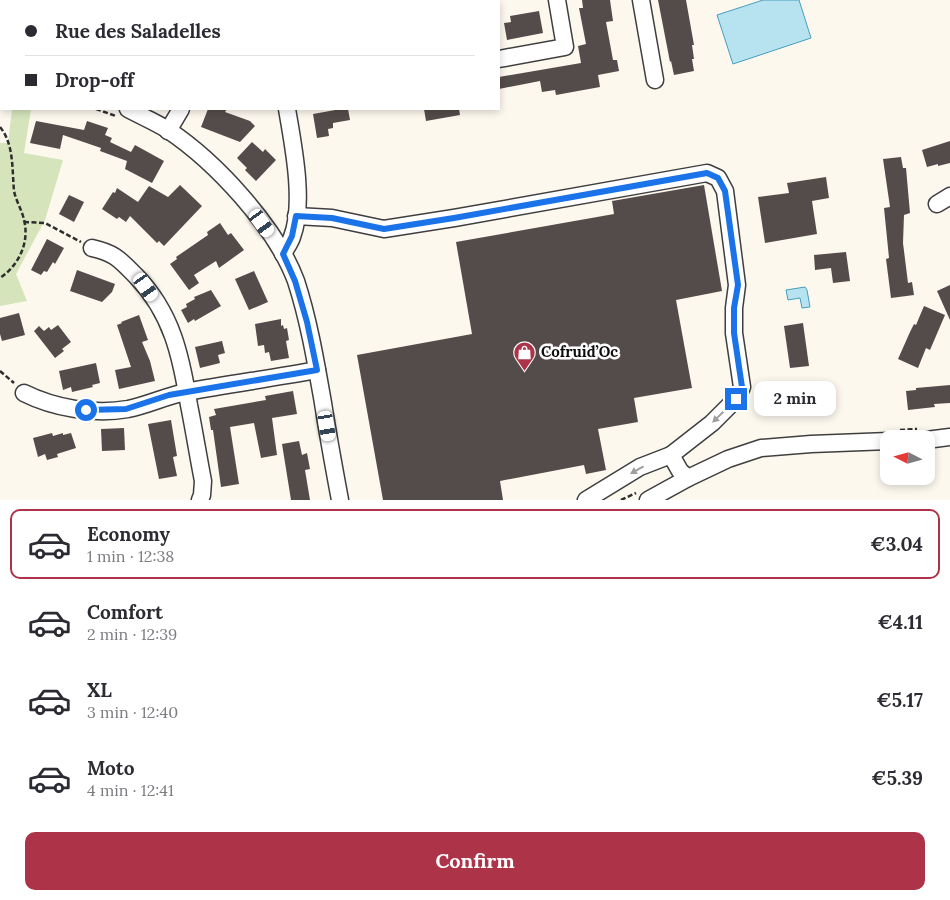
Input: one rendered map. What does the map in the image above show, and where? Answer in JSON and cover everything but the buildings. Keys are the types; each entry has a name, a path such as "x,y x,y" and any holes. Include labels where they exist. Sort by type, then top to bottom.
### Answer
{"street":[{"path":"500,59 565,47 557,0"},
{"path":"641,0 655,80"},
{"path":"168,131 180,110"},
{"path":"283,254 292,236 296,216 296,170 287,110"},
{"path":"125,114 168,131 206,160 256,214 283,254 295,281 307,322 340,500"},
{"path":"269,232 296,216 332,218 384,229 683,176 707,173 718,178 725,191 738,285 734,308 734,333 742,387 736,399 712,423 671,455 640,467 586,500"},
{"path":"92,248 118,257 146,287 161,308 180,353 203,481 200,500"},
{"path":"24,393 38,400 67,408 111,410 138,406 169,395 317,370"},
{"path":"935,439 950,437"},
{"path":"648,500 728,459 761,448 880,441"},
{"path":"671,455 680,471 688,478"}],"path":[{"path":"102,110 125,114"},
{"path":"0,127 6,134 11,154 15,194 24,222 25,236 21,254 13,268 0,278"},
{"path":"24,222 45,223 92,248"}],"green space":[{"path":"12,110 31,110 24,153 63,160 45,220 16,274 27,301 0,306 0,143 8,143"}],"water":[{"path":"763,0 799,0 811,38 733,64 717,15"},
{"path":"805,287 810,307 802,308 800,298 788,300 786,290"}],"place":[{"name":"Cofruid’Oc","path":"525,371"}],"route":[{"path":"86,410 126,409 169,395 317,370 307,322 295,281 283,254 292,236 296,216 332,218 384,229 707,173 718,178 725,191 738,285 734,308 734,333 742,387 736,399"}]}
